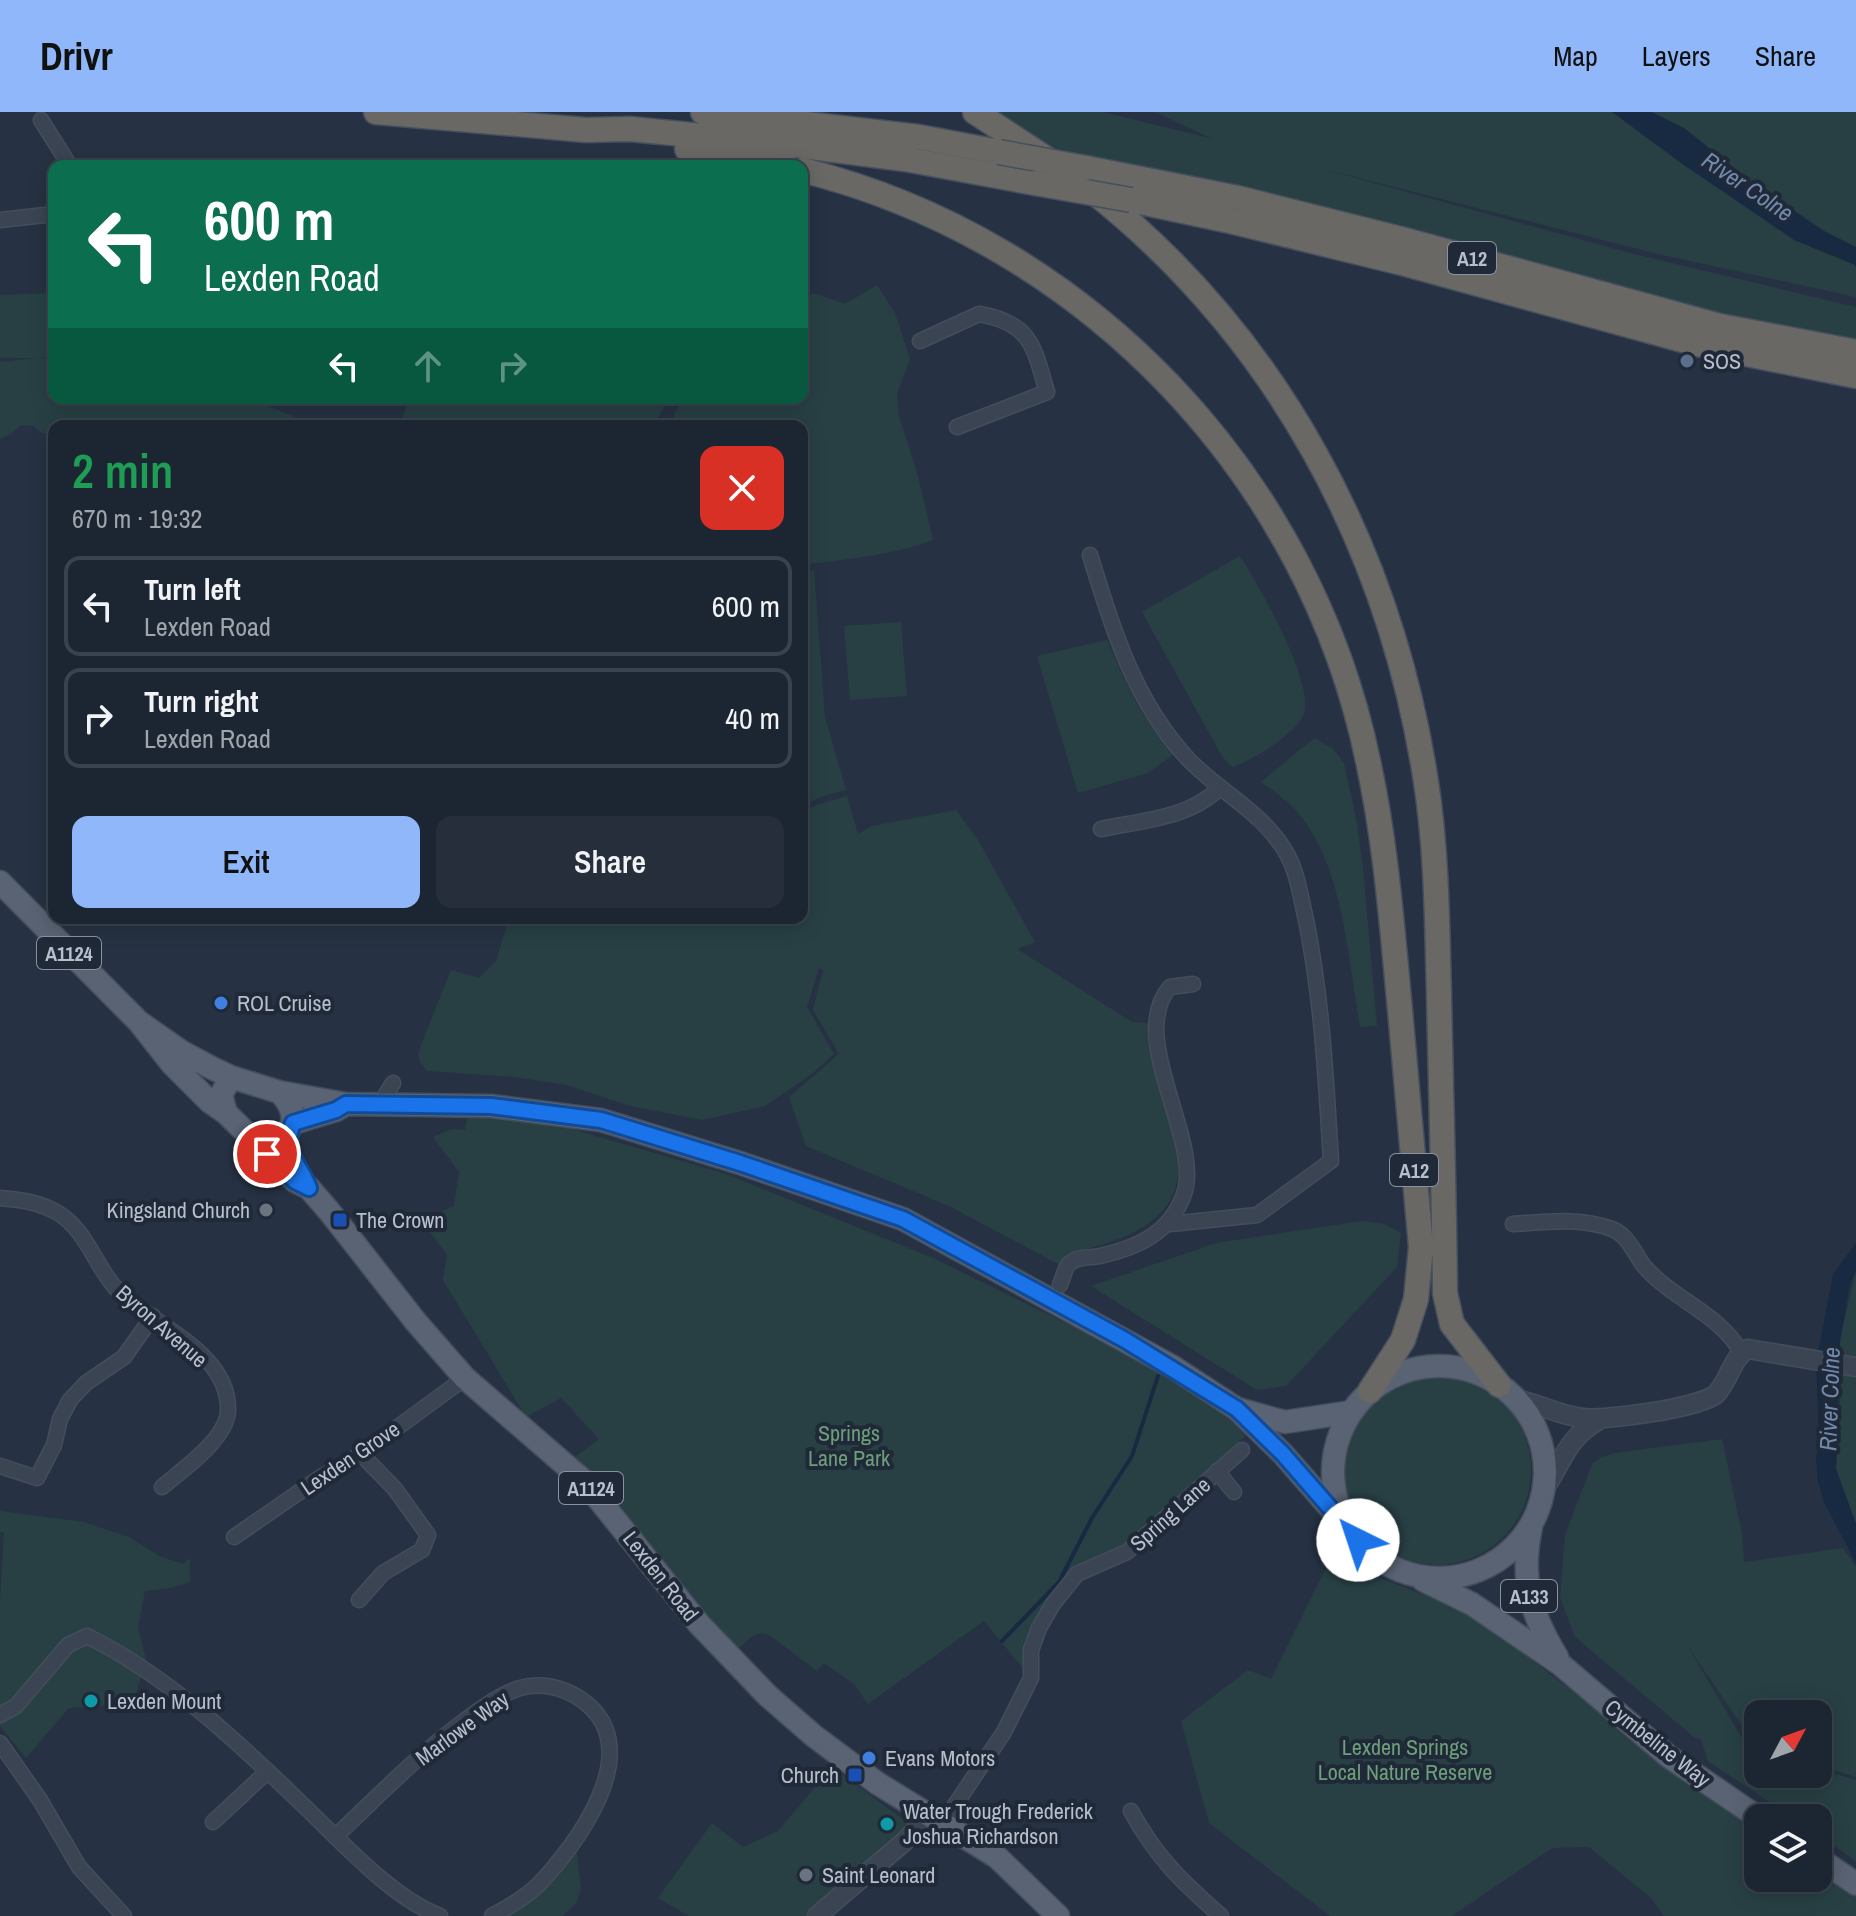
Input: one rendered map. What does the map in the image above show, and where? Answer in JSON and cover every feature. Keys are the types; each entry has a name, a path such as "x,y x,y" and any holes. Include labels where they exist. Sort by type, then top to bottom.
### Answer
{"highway":[{"name":"A12","path":"376,112 586,130 753,160"},
{"name":"A12","path":"703,112 890,133 1187,186 1405,240 1720,326 1856,352"},
{"name":"A12","path":"975,112 1051,161 1133,223 1207,300 1270,380 1305,433 1359,542 1380,593 1408,682 1427,786 1434,859 1445,1293 1452,1324 1508,1392"},
{"name":"A12","path":"586,130 630,129 905,159 1131,200 1402,263 1697,344 1856,376"},
{"name":"A12","path":"808,172 861,187 936,216 1029,267 1096,316 1166,379 1205,423 1264,503 1312,590 1346,678 1368,759 1377,809 1393,938 1421,1247 1416,1299 1403,1340 1370,1391"}],"main road":[{"name":"A1124","path":"0,882 139,1022 172,1064 210,1102 226,1113"},
{"name":"A1124","path":"139,1022 182,1052 231,1077"},
{"path":"346,1104 279,1092 231,1077 221,1095 226,1113 259,1144 271,1142 291,1128 346,1104 387,1093 601,1120 740,1163 903,1219 1159,1360 1237,1409 1283,1454 1358,1540 1391,1566 1411,1574 1437,1578 1476,1571 1505,1555 1518,1543 1533,1522 1542,1492 1544,1461 1532,1421 1508,1392 1470,1370 1428,1366 1390,1377 1370,1391 1351,1412 1339,1436 1333,1469 1338,1505 1358,1540"},
{"path":"279,1092 290,1105 291,1128"},
{"name":"Lexden Road","path":"291,1128 289,1151 309,1188 465,1378 584,1481 699,1624 768,1696 841,1757 997,1857 1058,1916"},
{"name":"Lexden Road","path":"259,1144 295,1181 309,1188"},
{"path":"1237,1409 1285,1422 1351,1412"},
{"name":"Cymbeline Way","path":"1533,1522 1525,1573 1530,1600 1560,1664"},
{"name":"Cymbeline Way","path":"1411,1574 1472,1604 1560,1664 1668,1756 1744,1808"},
{"path":"1832,1868 1856,1884"}],"street":[{"path":"41,120 66,160"},
{"path":"0,220 48,215"},
{"path":"920,341 979,314 1023,331 1032,342 1047,392 957,427"},
{"path":"1060,1285 1069,1264 1075,1260 1101,1256 1137,1244 1170,1224 1257,1215 1331,1161 1316,973 1290,858 1278,839 1256,816 1219,788 1170,738 1145,700 1109,619 1090,555"},
{"path":"1101,829 1181,811 1203,802 1219,788"},
{"path":"1170,1224 1185,1192 1186,1166 1163,1070 1156,1019 1158,1006 1170,987 1193,984"},
{"name":"Byron Avenue","path":"0,1198 31,1201 61,1215 78,1232 126,1299 174,1330 197,1351 227,1391 228,1414 220,1433 162,1487"},
{"path":"1513,1224 1574,1220 1615,1229 1629,1242 1644,1266 1693,1307 1721,1324 1741,1352"},
{"path":"0,1466 37,1478 54,1445 60,1419 70,1400 86,1383 124,1357 153,1316"},
{"path":"1741,1352 1754,1349 1851,1366"},
{"path":"1508,1392 1578,1418 1599,1420 1691,1404 1715,1395 1741,1352"},
{"name":"Lexden Grove","path":"234,1537 321,1477 361,1454 465,1378"},
{"path":"1542,1492 1571,1442 1581,1431 1599,1420"},
{"name":"Spring Lane","path":"936,1819 1004,1732 1031,1678 1031,1650 1039,1628 1077,1574 1127,1552 1242,1450"},
{"path":"359,1600 383,1573 422,1550 428,1535 395,1489 361,1454"},
{"name":"Spring Lane","path":"1217,1471 1234,1492"},
{"path":"0,1715 16,1706 39,1675 68,1645 87,1636 155,1679 222,1728 355,1856 405,1897 440,1916"},
{"name":"Marlowe Way","path":"336,1836 428,1747 505,1693 538,1684 567,1691 594,1710 603,1724 610,1762 606,1780 577,1838 541,1882 520,1900 492,1916"},
{"path":"0,1743 40,1800 79,1867 124,1916"},
{"path":"213,1822 268,1771"},
{"path":"1131,1811 1153,1850 1172,1872 1221,1916"},
{"path":"817,1916 905,1841 936,1819"}],"green space":[{"path":"979,112 1103,112 1213,139 1155,112 1856,112 1856,297 1662,255 1312,166 1634,254 1856,307 1856,342 1681,309 1065,155"},
{"path":"877,285 895,313 910,359 897,394 899,416 918,476 933,540 885,553 808,564 808,420 671,420 680,404 808,404 808,296 814,293 845,304"},
{"path":"48,293 48,357 39,358 48,359 48,404 263,404 303,420 48,420 48,434 33,426 21,425 0,439 0,362 38,358 0,358 0,295"},
{"path":"407,404 666,404 656,420 402,420"},
{"path":"1240,556 1293,657 1305,698 1304,713 1293,729 1262,753 1232,767 1222,756 1142,612"},
{"path":"808,570 814,570 825,717 846,790 808,803"},
{"path":"901,622 907,696 850,700 844,626"},
{"path":"1107,640 1143,715 1174,754 1148,773 1078,793 1037,656"},
{"path":"1314,738 1332,748 1344,763 1363,868 1377,1026 1360,1027 1336,891 1316,840 1294,808 1261,782"},
{"path":"847,796 858,834 872,826 956,810 978,840 1035,942 1017,949 1132,1022 1150,1023 1157,1078 1177,1150 1178,1175 1173,1195 1162,1212 1129,1235 1066,1254 1060,1265 951,1207 806,1146 789,1097 839,1054 813,1010 823,970 819,968 807,1007 834,1054 813,1073 765,1106 702,1120 630,1106 567,1085 513,1077 427,1071 420,1062 418,1053 451,970 479,978 496,961 507,924 808,924 808,809"},
{"name":"Springs Lane Park","path":"468,1114 541,1120 723,1173 933,1258 1143,1361 1251,1431 1125,1544 1082,1570 1039,1628 1031,1678 984,1621 868,1704 854,1684 824,1663 817,1671 769,1635 756,1634 739,1648 730,1642 574,1458 599,1439 561,1398 526,1417 443,1280 447,1255 429,1231 426,1221 454,1205 459,1172 433,1137 452,1129 465,1130"},
{"path":"1362,1221 1384,1224 1401,1233 1397,1267 1286,1386 1257,1390 1091,1286 1216,1243"},
{"path":"1856,1271 1856,1356 1837,1352"},
{"path":"1838,1364 1856,1377 1856,1524 1836,1469 1840,1406"},
{"path":"1436,1375 1472,1382 1503,1403 1524,1434 1531,1470 1524,1506 1503,1537 1472,1558 1436,1565 1400,1558 1369,1537 1348,1506 1341,1470 1348,1434 1369,1403 1400,1382"},
{"path":"1722,1439 1742,1534 1744,1562 1843,1548 1856,1567 1856,1777 1832,1769 1832,1700 1744,1700 1744,1729 1687,1645 1744,1742 1744,1785 1708,1761 1701,1739 1695,1738 1575,1637 1560,1597 1565,1535 1592,1464 1614,1453"},
{"path":"0,1511 84,1522 129,1537 159,1556 183,1564 190,1558 190,1582 145,1591 138,1628 146,1659 133,1704 69,1708 26,1758 0,1726 0,1601 4,1533 0,1532"},
{"name":"Lexden Springs Local Nature Reserve","path":"1338,1552 1371,1575 1468,1611 1658,1757 1744,1818 1744,1892 1832,1892 1832,1880 1856,1896 1856,1916 1664,1916 1651,1898 1589,1847 1552,1848 1452,1916 1330,1916 1209,1823 1181,1721 1248,1670 1271,1679 1325,1570"},
{"path":"830,1769 839,1772 908,1823 908,1829 811,1916 689,1916 658,1898 712,1823 743,1847 778,1831"},
{"path":"1832,1773 1856,1780 1856,1861 1832,1845 1832,1804 1772,1804 1748,1788 1832,1788"},
{"path":"576,1846 581,1888 577,1902 563,1916 498,1916"}],"water":[{"name":"River Colne","path":"1612,112 1652,112 1684,128 1752,182 1824,231 1856,247 1856,268 1794,240"},
{"name":"River Colne","path":"1856,1243 1856,1271 1850,1284 1840,1341 1836,1469 1856,1524 1856,1563 1824,1502 1818,1482 1816,1363 1833,1274"}],"waterway":[{"path":"1002,1641 1059,1582 1092,1518 1132,1456 1158,1376"}],"place":[{"name":"SOS","path":"1687,361"},
{"name":"ROL Cruise","path":"221,1003"},
{"name":"Kingsland Church","path":"266,1210"},
{"name":"The Crown","path":"340,1220"},
{"name":"Lexden Mount","path":"91,1701"},
{"name":"Evans Motors","path":"869,1758"},
{"name":"Church","path":"855,1775"},
{"name":"Water Trough Frederick Joshua Richardson","path":"887,1824"},
{"name":"Saint Leonard","path":"806,1875"}],"route":[{"path":"267,1154 295,1181 309,1188 289,1151 288,1133 293,1123 346,1104 381,1102 491,1106 601,1120 740,1163 903,1219 1173,1367 1237,1409 1283,1454 1358,1540"}]}
